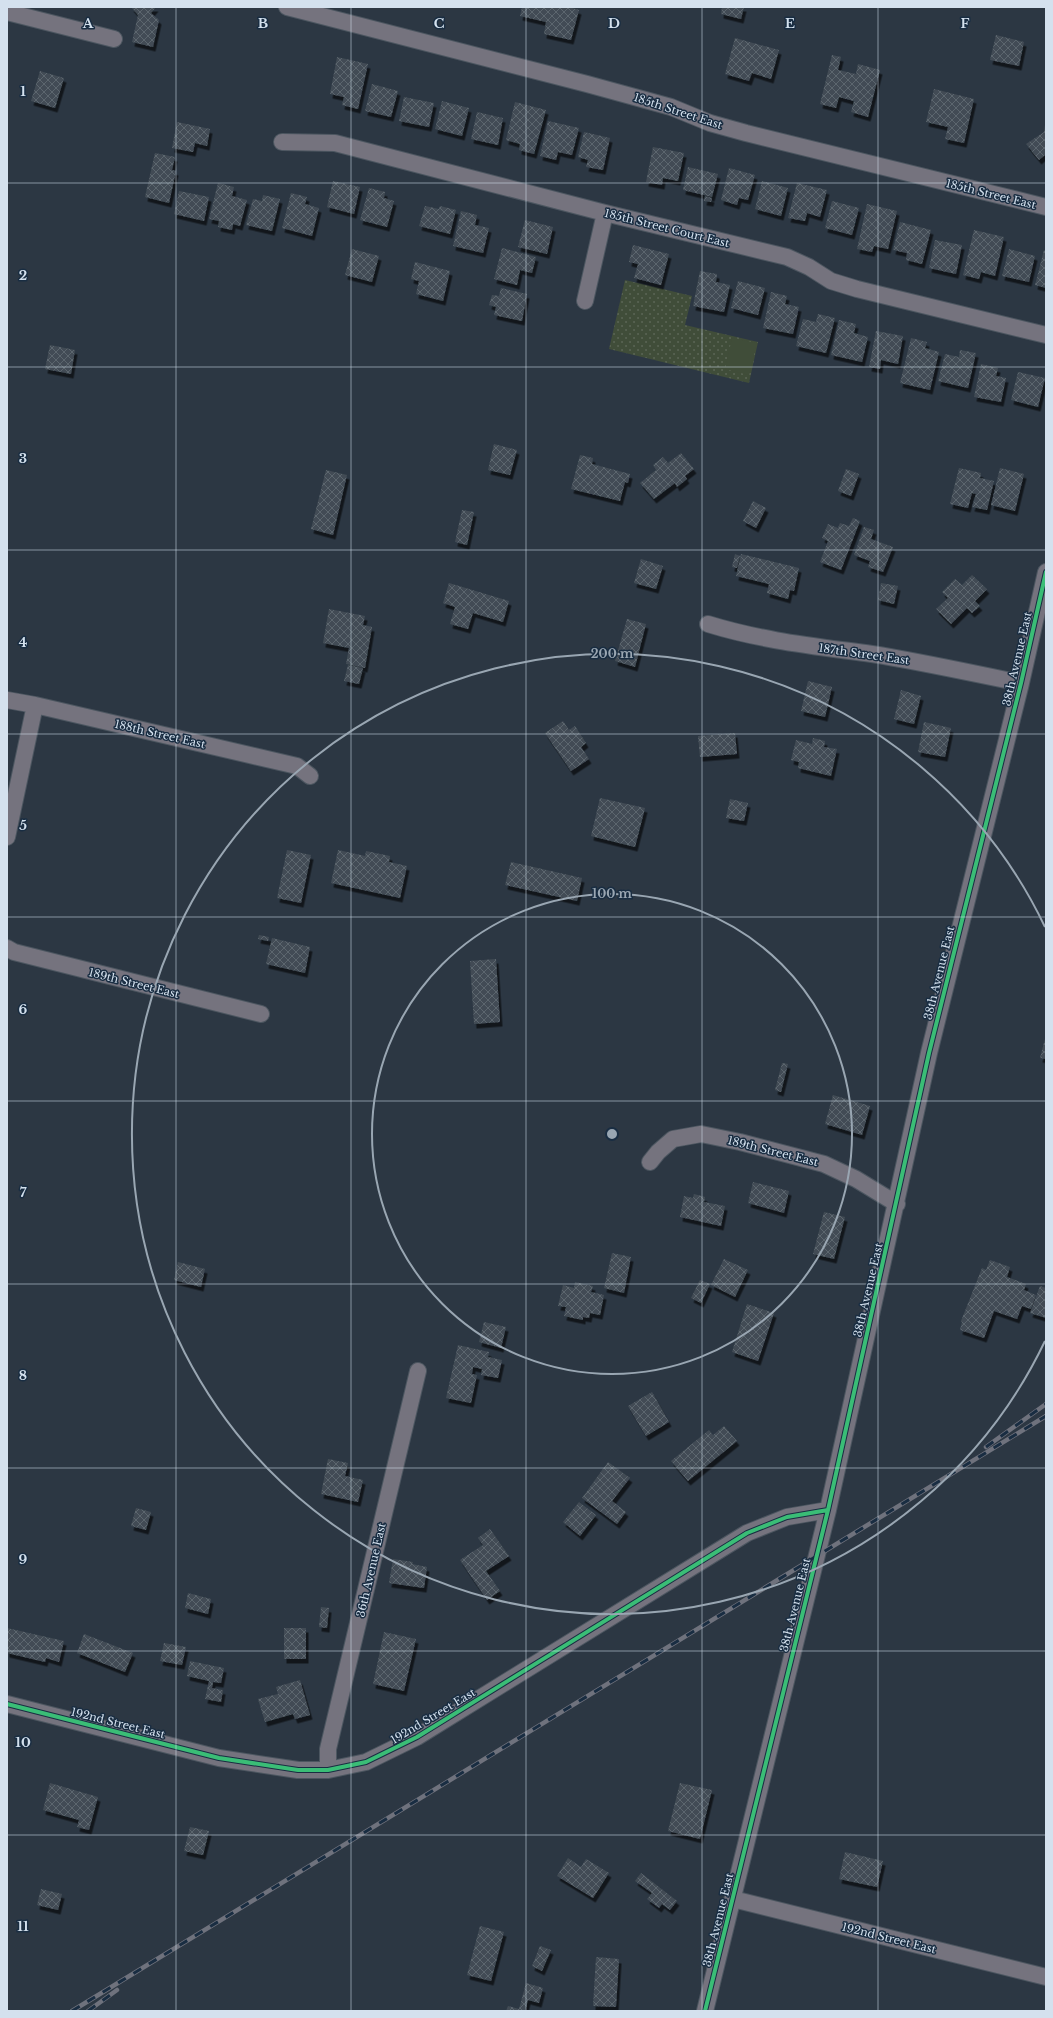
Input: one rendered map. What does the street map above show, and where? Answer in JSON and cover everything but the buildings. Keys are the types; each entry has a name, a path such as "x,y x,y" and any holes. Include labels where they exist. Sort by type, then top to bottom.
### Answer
{"street":[{"name":"185th Street East","path":"286,7 602,88 671,107 710,123 746,133 1046,207"},
{"path":"7,12 114,39"},
{"name":"185th Street Court East","path":"282,142 335,143 605,213 787,257 809,267 831,281 857,289 1046,335"},
{"path":"585,302 605,213"},
{"name":"38th Avenue East","path":"705,2011 828,1510 929,1053 1021,683 1046,572"},
{"name":"187th Street East","path":"708,624 744,635 917,662 1021,683"},
{"name":"188th Street East","path":"7,700 35,705 297,766 310,776"},
{"path":"7,837 35,705"},
{"name":"189th Street East","path":"7,948 14,952 102,975 261,1014"},
{"name":"189th Street East","path":"650,1162 658,1152 673,1139 701,1134 824,1164 856,1179 896,1204"},
{"name":"36th Avenue East","path":"328,1770 328,1749 418,1371"},
{"name":"192nd Street East","path":"7,1704 219,1758 292,1770 328,1770 366,1762 417,1737 748,1533 787,1516 828,1510"},
{"name":"192nd Street East","path":"733,1899 1046,1977"}],"green space":[{"path":"625,280 692,296 685,325 758,342 749,383 609,349"},
{"path":"732,338 757,343 749,375 725,369"}],"railway":[{"path":"986,1447 1046,1404"},
{"path":"72,2011 1046,1416"},
{"path":"88,2011 117,1990"}],"cycle path":[{"path":"705,2011 828,1510 929,1053 1021,683 1046,572"},
{"path":"7,1704 219,1758 298,1770 328,1770 366,1762 417,1737 747,1533 787,1517 828,1510"}]}
